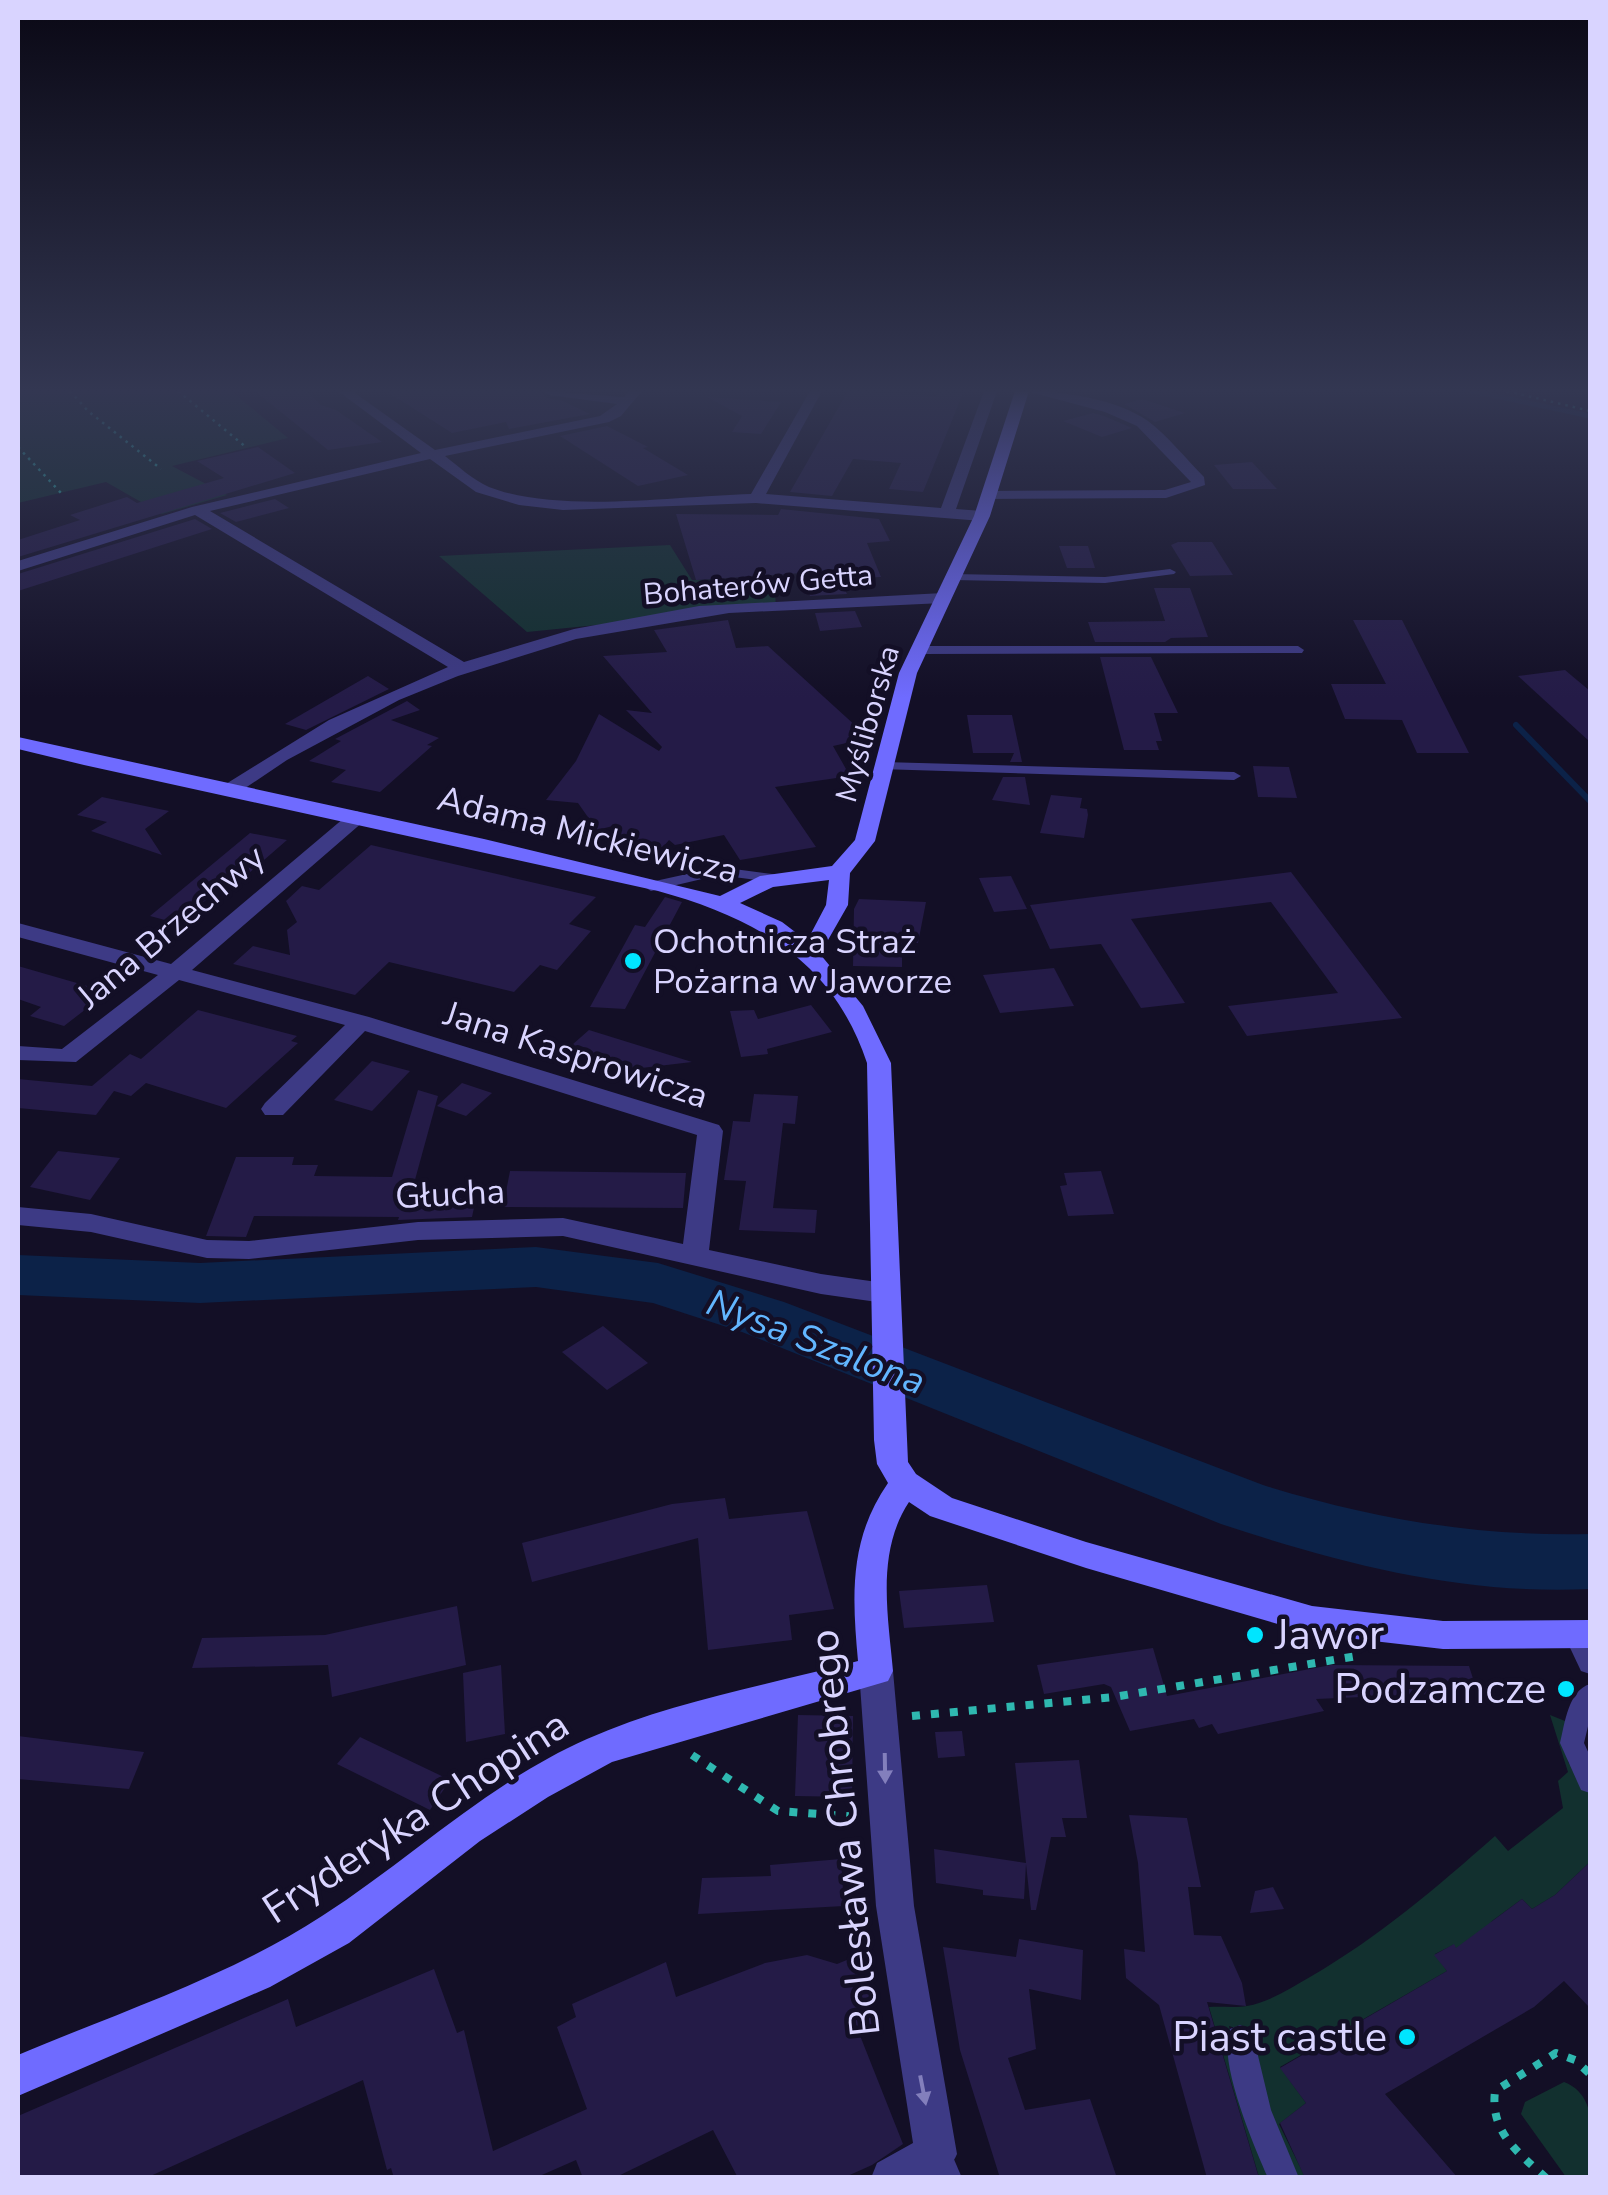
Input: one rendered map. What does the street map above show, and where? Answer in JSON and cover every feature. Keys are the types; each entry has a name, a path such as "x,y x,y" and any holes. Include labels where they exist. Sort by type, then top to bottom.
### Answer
{"street":[{"path":"18,566 262,493"},
{"path":"498,493 530,502 602,504 756,498 982,516"},
{"path":"756,498 759,493"},
{"path":"948,513 955,493"},
{"path":"989,496 1171,493"},
{"name":"Myśliborska","path":"810,954 841,896 839,872 849,866 865,841 908,674 989,496"},
{"path":"198,510 464,668"},
{"name":"Bohaterów Getta","path":"228,791 283,751 405,688 597,630 702,610 943,598"},
{"name":"Adama Mickiewicza","path":"18,743 357,817 721,904 768,924 810,954 863,1026 879,1062 888,1440 893,1464 905,1483"},
{"name":"Jana Brzechwy","path":"18,1054 67,1057 173,974 357,817"},
{"path":"721,904 780,879 839,872"},
{"name":"Jana Kasprowicza","path":"18,930 362,1022 710,1132 696,1256"},
{"path":"274,1109 362,1022"},
{"name":"Głucha","path":"18,1216 92,1223 173,1244 248,1250 418,1231 563,1227 884,1300"},
{"path":"905,1483 941,1506 1007,1530 1312,1620 1443,1635 1586,1644"},
{"name":"Bolesława Chrobrego","path":"905,1483 883,1515 870,1553 868,1586 884,1730 886,1817 908,2017 941,2166"},
{"name":"Fryderyka Chopina","path":"18,2076 256,1973 335,1930 468,1829 535,1784 600,1750 657,1730 876,1671"},
{"path":"892,2178 941,2166"}],"lane":[{"path":"953,578 1106,580 1170,572"},
{"path":"919,650 1298,650"},
{"path":"884,766 1234,776"},
{"path":"650,886 719,871 780,879"},
{"path":"1590,1694 1580,1710 1572,1743 1590,1782"},
{"path":"1240,2039 1246,2079 1261,2130 1284,2178"}],"path":[{"path":"909,1716 1114,1697 1366,1655"},
{"path":"657,1730 778,1811 843,1818 886,1817"},
{"path":"1546,2178 1499,2134 1490,2111 1495,2090 1556,2053 1575,2060 1590,2074"}],"green space":[{"path":"18,493 58,493 18,503"},
{"path":"126,493 227,495 162,514"},
{"path":"670,545 692,580 774,579 776,607 527,632 439,556"},
{"path":"1550,1715 1565,1721 1568,1762 1590,1792 1590,1862 1555,1895 1532,1909 1522,1899 1492,1921 1467,1960 1453,1945 1435,1954 1447,1971 1280,2067 1306,2103 1279,2124 1305,2177 1290,2177 1242,2030 1229,2026 1249,2112 1278,2177 1259,2177 1209,2007 1247,2006 1288,1990 1383,1929 1495,1836 1508,1851 1563,1808 1558,1781 1568,1772"},
{"path":"1564,2082 1576,2089 1589,2110 1590,2177 1566,2177 1521,2114 1525,2102"}],"building":[{"path":"170,493 228,493 18,557 18,540 80,520 70,515 127,497 137,503"},
{"path":"275,499 289,508 236,522 220,513"},
{"path":"781,509 879,519 890,541 867,543 881,577 840,579 847,594 810,596 802,573 696,580 676,514 778,515"},
{"path":"195,519 212,529 18,591 18,574"},
{"path":"1212,542 1233,575 1190,576 1171,545"},
{"path":"1059,546 1088,546 1095,568 1067,568"},
{"path":"1154,588 1190,588 1208,637 1171,638 1165,642 1095,642 1088,622 1165,621"},
{"path":"855,611 862,627 820,631 815,613"},
{"path":"728,620 736,648 768,646 869,738 833,746 850,776 775,787 816,847 740,860 724,835 675,845 669,840 663,847 628,852 613,826 597,830 578,803 546,800 576,761 599,714 659,751 662,747 626,710 652,713 603,656 667,652 654,630"},
{"path":"1353,620 1402,620 1469,753 1417,753 1402,720 1345,719 1331,684 1386,684"},
{"path":"1100,657 1151,657 1178,713 1154,713 1162,741 1156,741 1159,750 1124,750"},
{"path":"1565,670 1590,691 1590,742 1518,676"},
{"path":"368,676 389,689 306,730 285,724"},
{"path":"407,701 420,710 391,720 439,738 380,792 331,782 346,770 309,761 341,741 335,739"},
{"path":"967,715 1012,715 1022,762 1010,762 1014,753 973,753"},
{"path":"1253,766 1289,767 1297,798 1258,797"},
{"path":"1003,777 1025,777 1030,805 992,800"},
{"path":"1051,795 1082,798 1080,808 1087,809 1088,815 1084,838 1040,833"},
{"path":"102,797 169,811 145,829 162,855 91,831 107,822 77,815"},
{"path":"250,833 287,840 234,886 227,884 176,923 150,916"},
{"path":"371,845 596,897 569,924 591,931 557,970 540,965 514,992 389,962 355,995 233,964 253,946 290,955 287,930 297,922 286,901 302,886 319,890"},
{"path":"1291,872 1402,1018 1247,1036 1228,1006 1338,993 1271,902 1131,919 1185,1003 1141,1008 1101,944 1050,949 1030,905"},
{"path":"1011,876 1027,909 994,912 979,878"},
{"name":"Ochotnicza Straż Pożarna w Jaworze","path":"665,897 682,902 625,1009 590,1007 635,925 645,927"},
{"path":"859,899 926,902 918,943 902,943 902,967 853,966 854,909"},
{"path":"18,966 108,992 64,1026 30,1016 41,1007 18,999"},
{"path":"1054,968 1074,1006 1000,1013 983,975"},
{"path":"811,1005 832,1032 767,1049 768,1054 741,1057 730,1011 754,1010 758,1019"},
{"path":"198,1010 297,1036 291,1041 298,1043 226,1108 146,1083 131,1096 114,1091 96,1115 18,1108 18,1079 92,1086 130,1054 141,1059"},
{"path":"589,1030 692,1062 633,1069 634,1075 564,1052"},
{"path":"372,1061 410,1071 372,1111 334,1100"},
{"path":"462,1083 492,1093 466,1116 437,1106"},
{"path":"418,1090 438,1096 410,1198 476,1198 472,1217 398,1220 399,1217 254,1216 246,1237 206,1236 236,1157 294,1157 292,1165 318,1165 314,1176 392,1177"},
{"path":"754,1094 798,1096 795,1124 783,1123 773,1208 817,1210 815,1233 739,1230 746,1181 724,1180 733,1121 750,1122"},
{"path":"58,1151 120,1158 90,1200 30,1187"},
{"path":"510,1171 686,1173 683,1208 503,1207"},
{"path":"1101,1171 1114,1214 1068,1216 1060,1186 1067,1185 1064,1173"},
{"path":"603,1326 648,1363 607,1390 562,1352"},
{"path":"725,1498 729,1519 807,1511 834,1609 789,1615 792,1640 708,1650 698,1538 532,1582 522,1543 672,1504"},
{"path":"987,1585 994,1622 904,1628 899,1591"},
{"path":"457,1606 466,1665 332,1697 328,1665 192,1668 202,1638 325,1635"},
{"path":"1153,1648 1167,1696 1331,1665 1469,1666 1476,1688 1316,1699 1324,1711 1218,1734 1212,1724 1199,1728 1194,1719 1130,1731 1111,1687 1104,1684 1044,1694 1037,1665"},
{"path":"501,1665 505,1734 466,1742 463,1673"},
{"path":"798,1715 853,1716 852,1797 795,1796"},
{"path":"962,1731 965,1756 938,1758 935,1732"},
{"path":"18,1736 144,1752 129,1789 18,1779"},
{"path":"360,1737 450,1780 430,1810 337,1764"},
{"path":"1079,1760 1087,1818 1062,1818 1066,1837 1051,1837 1036,1910 1031,1910 1026,1864 1024,1899 983,1895 983,1890 936,1883 934,1849 1026,1863 1015,1763"},
{"path":"1129,1815 1187,1818 1201,1887 1188,1887 1194,1935 1221,1936 1242,1983 1246,2006 1207,2002 1259,2178 1207,2178 1159,2005 1126,1978 1124,1949 1145,1952 1138,1863"},
{"path":"841,1859 844,1906 698,1914 702,1878 771,1876 770,1865"},
{"name":"Piast castle","path":"1590,1862 1590,2008 1564,1981 1534,2007 1385,2094 1458,2178 1305,2178 1280,2123 1306,2103 1280,2068 1447,1971 1434,1955 1454,1944 1456,1948 1522,1899 1532,1909 1555,1895"},
{"path":"1273,1887 1284,1909 1250,1913 1255,1891"},
{"path":"1019,1939 1083,1950 1081,2000 1029,1989 1036,2049 1008,2058 1025,2110 1090,2099 1117,2178 1000,2178 960,2050 943,1947 1016,1957"},
{"path":"869,1951 876,2025 859,2033 903,2144 843,2178 738,2178 713,2130 614,2178 583,2178 576,2160 535,2178 394,2178 391,2168 387,2170 363,2080 146,2178 18,2178 18,2116 288,1999 296,2027 434,1969 457,2033 464,2030 493,2151 587,2109 557,2027 576,2017 572,2004 666,1962 676,1997 765,1963 807,1955 837,1964"}],"waterway":[{"path":"1516,725 1590,801"},
{"name":"Nysa Szalona","path":"18,1275 200,1283 536,1267 658,1283 763,1317 1287,1519 1373,1542 1459,1557 1590,1562"}],"place":[{"name":"Ochotnicza Straż Pożarna w Jaworze","path":"633,961"},
{"name":"Jawor","path":"1255,1635"},
{"name":"Podzamcze","path":"1566,1689"},
{"name":"Piast castle","path":"1407,2037"}]}
